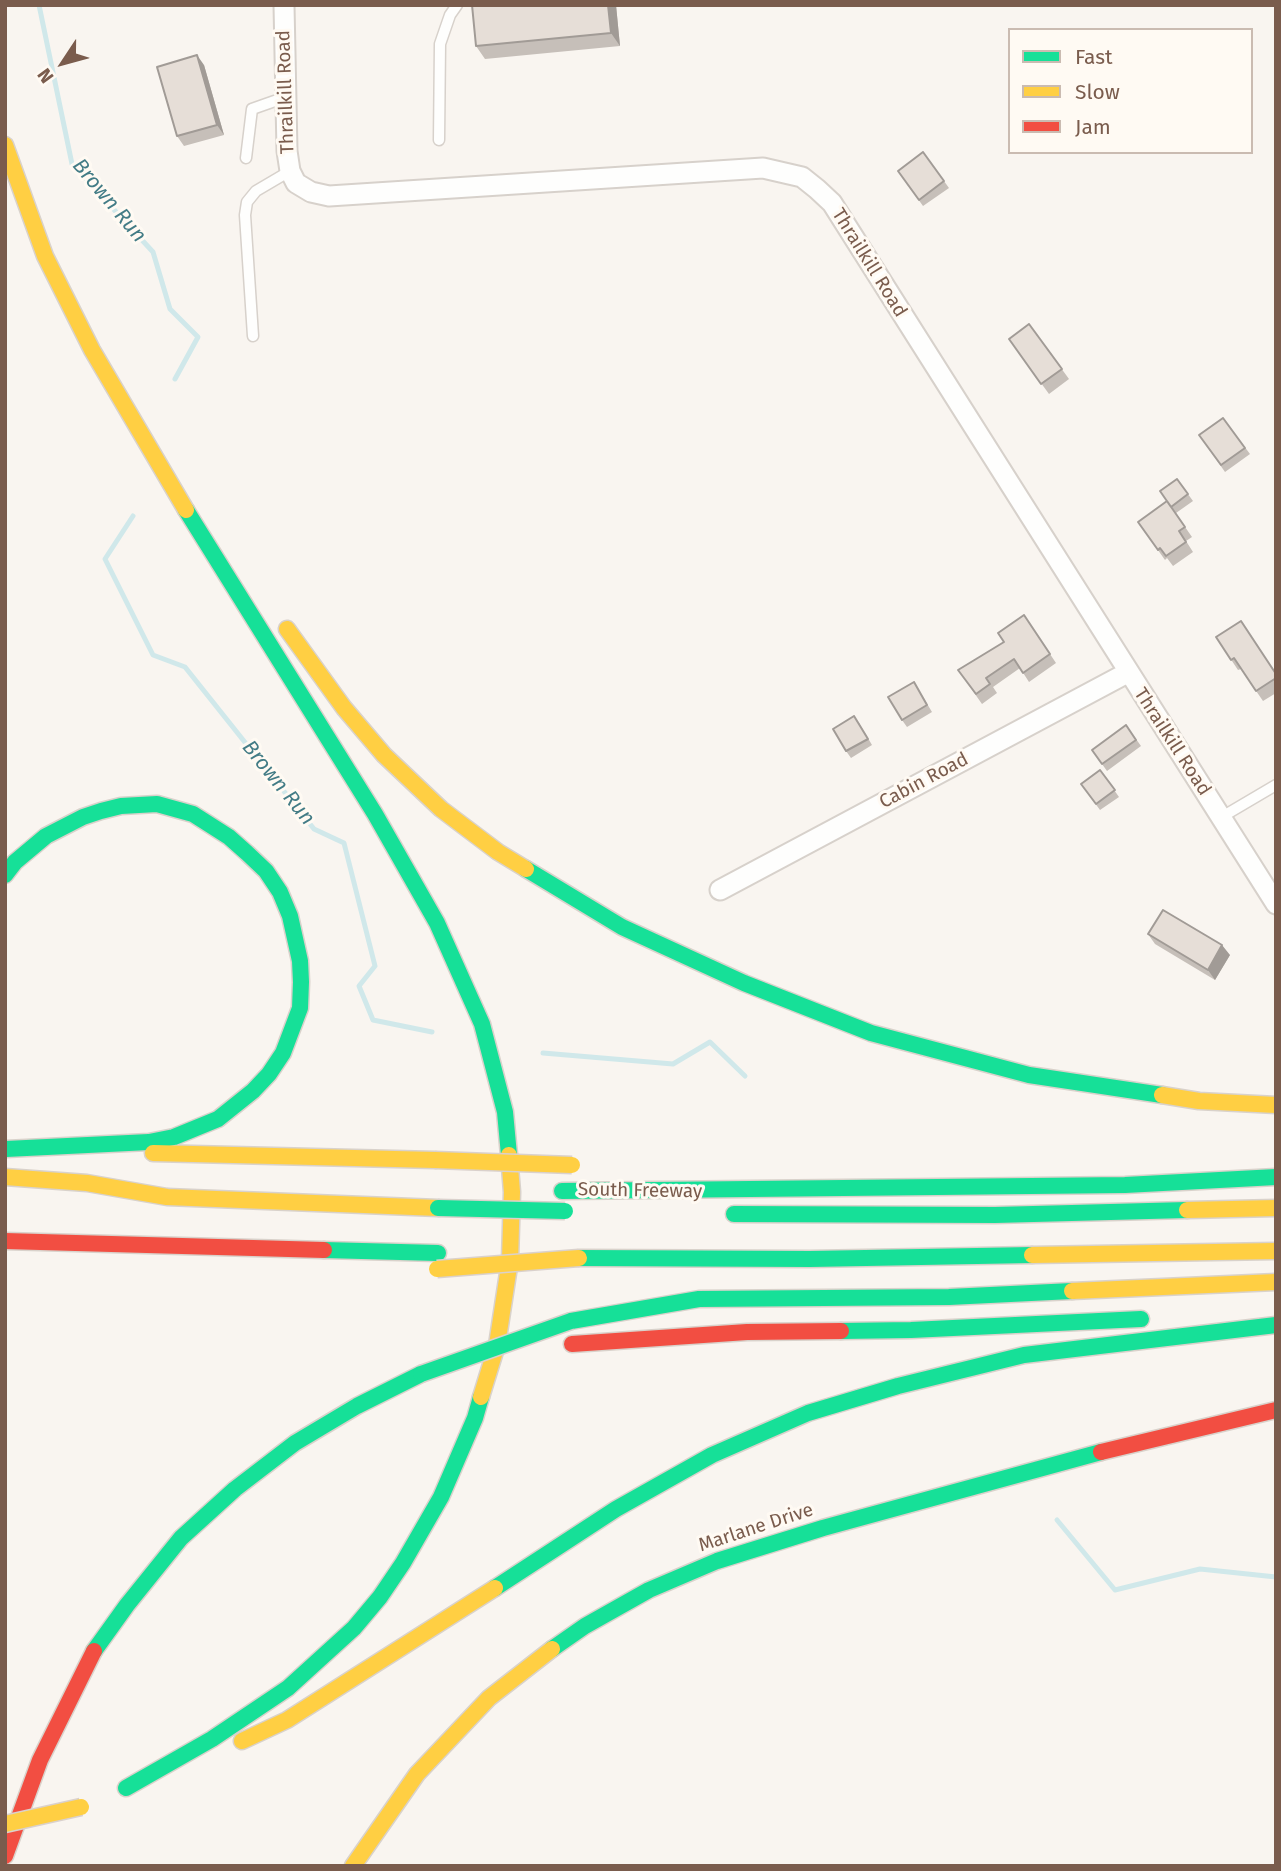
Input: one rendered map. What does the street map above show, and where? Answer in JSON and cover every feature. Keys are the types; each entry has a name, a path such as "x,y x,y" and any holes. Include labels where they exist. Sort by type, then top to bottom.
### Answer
{"main road":[{"path":"5,145 45,256 92,350 157,464 375,814 437,923 482,1024 505,1112 512,1192 510,1260 496,1345 475,1418 441,1497 395,1574 354,1628 288,1688 212,1739 127,1788"},
{"path":"92,350 200,501"},
{"path":"275,612 321,677 384,755 441,808 498,852 622,927 744,983 871,1033 1029,1075 1199,1101 1276,1105"},
{"path":"5,875 15,862 46,836 83,817 121,806 141,804 157,804 193,814 238,845 265,872 280,892 290,916 298,950 301,982 300,1008 282,1054 269,1074 253,1091 218,1119 174,1137 149,1142 6,1149"},
{"path":"6,1149 579,1165"},
{"name":"South Freeway","path":"5,1177 87,1183 167,1196 572,1211"},
{"path":"556,1191 1125,1185 1276,1177"},
{"path":"87,1183 282,1185"},
{"path":"499,1189 524,1190"},
{"name":"South Freeway","path":"712,1213 995,1215 1276,1208"},
{"path":"5,1241 437,1261 579,1258 810,1259 1276,1251"},
{"path":"409,1268 437,1261"},
{"path":"5,1856 40,1760 91,1656 127,1605 181,1538 235,1489 296,1443 357,1406 421,1374 571,1321 699,1299 948,1297 1276,1282"},
{"path":"1209,1317 1276,1314"},
{"path":"566,1345 747,1332 911,1331 1156,1319"},
{"path":"5,1824 82,1807 221,1751 287,1720 616,1509 712,1455 808,1413 898,1386 1024,1355 1276,1325"},
{"path":"421,1374 535,1351"},
{"name":"Marlane Drive","path":"353,1866 417,1774 470,1717 518,1674 559,1644 612,1609 649,1590 717,1561 823,1528 1117,1448 1276,1410"}],"street":[{"name":"Thrailkill Road","path":"284,5 290,171 296,183 311,192 329,196 764,168 803,177 832,203 1276,904"},
{"name":"Cabin Road","path":"720,890 1128,673"}],"lane":[{"path":"439,140 440,44 450,15 457,5"},
{"path":"246,158 252,109 286,97"},
{"path":"253,336 244,215 247,202 256,191 290,171"},
{"path":"1220,818 1276,785"}],"building":[{"path":"472,5 608,5 611,33 476,46"},
{"path":"197,55 217,125 177,136 157,67"},
{"path":"923,152 944,181 919,200 898,171"},
{"path":"1029,324 1062,369 1041,384 1009,339"},
{"path":"1223,418 1245,448 1221,465 1199,435"},
{"path":"1177,479 1188,494 1171,507 1160,491"},
{"path":"1167,501 1185,527 1179,531 1186,542 1166,556 1160,548 1158,550 1138,522"},
{"path":"1024,615 1050,654 1023,673 1014,659 986,678 990,684 976,694 958,670 1004,642 998,633"},
{"path":"1241,621 1276,674 1276,678 1256,691 1216,637"},
{"path":"914,682 927,705 902,720 888,697"},
{"path":"854,716 868,739 846,751 833,729"},
{"path":"1126,725 1136,740 1102,764 1092,750"},
{"path":"1100,770 1115,790 1096,804 1081,784"},
{"path":"1163,910 1222,945 1208,970 1148,934"}],"waterway":[{"name":"Brown Run","path":"39,5 72,164 153,252 170,309 198,337 175,379"},
{"name":"Brown Run","path":"133,516 105,559 153,655 185,667 314,829 344,843 375,966 359,986 373,1020 432,1032"},
{"name":"Brown Run","path":"543,1053 673,1064 710,1042 745,1076"},
{"name":"Brown Run","path":"1057,1520 1115,1590 1200,1569 1276,1577"}],"traffic: fast":[{"path":"186,510 375,814 437,923 482,1024 505,1112 509,1155"},
{"path":"5,875 15,862 46,836 101,811 121,806 157,804 193,814 229,837 247,853 266,871 280,892 290,916 300,961 301,982 300,1008 283,1053 253,1091 218,1119 174,1137 149,1142 6,1149"},
{"path":"526,869 622,927 744,983 871,1033 1029,1075 1162,1095"},
{"path":"562,1191 1125,1185 1276,1177"},
{"path":"438,1208 565,1211"},
{"path":"734,1214 995,1215 1187,1210"},
{"path":"324,1250 438,1253"},
{"path":"579,1258 810,1259 1032,1255"},
{"path":"571,1321 699,1299 949,1297 1072,1291"},
{"path":"841,1331 1141,1319"},
{"path":"421,1374 571,1321"},
{"path":"495,1588 616,1509 712,1455 808,1413 898,1386 1024,1355 1276,1325"},
{"path":"94,1651 181,1538 235,1489 295,1443 357,1406 421,1374"},
{"path":"126,1788 212,1739 288,1688 354,1628 380,1597 403,1563 441,1497 475,1418 481,1397"},
{"path":"552,1649 585,1626 649,1590 717,1561 823,1528 1101,1452"}],"traffic: slow":[{"path":"5,145 45,256 92,350 186,510"},
{"path":"287,629 344,708 384,755 441,809 498,852 526,869"},
{"path":"1162,1095 1199,1101 1276,1105"},
{"path":"153,1153 435,1160"},
{"path":"481,1397 497,1345 510,1260 512,1192 509,1155"},
{"path":"435,1160 572,1165"},
{"path":"5,1177 87,1183 167,1197 438,1208"},
{"path":"1187,1210 1276,1208"},
{"path":"1032,1255 1276,1251"},
{"path":"437,1269 579,1258"},
{"path":"1072,1291 1276,1282"},
{"path":"242,1741 287,1720 495,1588"},
{"path":"353,1866 417,1774 489,1698 552,1649"},
{"path":"5,1824 81,1807"}],"traffic: jam":[{"path":"5,1241 324,1250"},
{"path":"572,1344 747,1332 841,1331"},
{"path":"1101,1452 1276,1410"},
{"path":"5,1856 40,1760 94,1651"}]}
